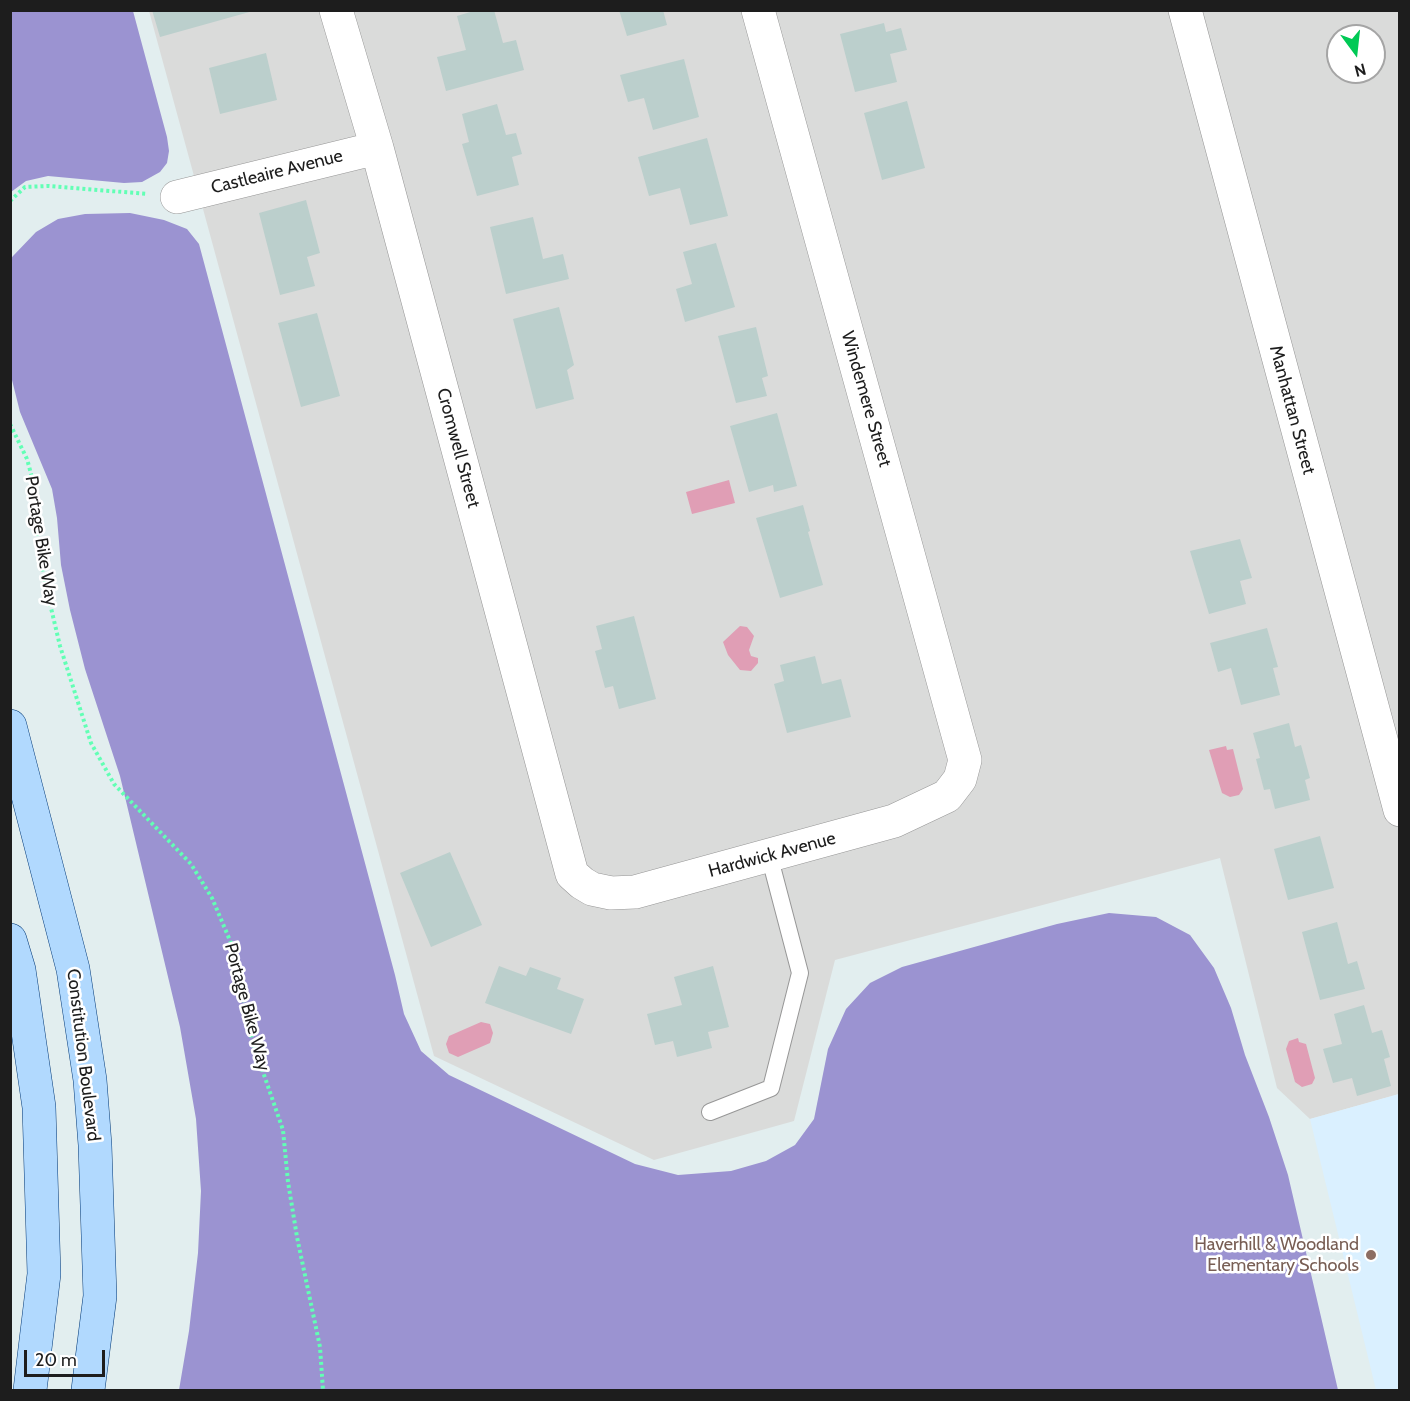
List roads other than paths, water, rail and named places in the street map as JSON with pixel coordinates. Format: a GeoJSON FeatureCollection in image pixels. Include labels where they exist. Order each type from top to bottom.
{"type":"FeatureCollection","features":[{"type":"Feature","properties":{"kind":"street","name":"Cromwell Street"},"geometry":{"type":"LineString","coordinates":[[336,10],[377,148],[572,873],[582,883]]}},
{"type":"Feature","properties":{"kind":"street","name":"Windemere Street"},"geometry":{"type":"LineString","coordinates":[[758,10],[962,743],[965,760],[960,779],[954,787]]}},
{"type":"Feature","properties":{"kind":"street","name":"Manhattan Street"},"geometry":{"type":"LineString","coordinates":[[1185,10],[1400,810]]}},
{"type":"Feature","properties":{"kind":"street","name":"Castleaire Avenue"},"geometry":{"type":"LineString","coordinates":[[177,197],[377,148]]}},
{"type":"Feature","properties":{"kind":"street","name":"Constitution Boulevard"},"geometry":{"type":"LineString","coordinates":[[10,726],[73,969],[90,1080],[95,1145],[100,1296],[88,1390]]}},
{"type":"Feature","properties":{"kind":"street","name":"Hardwick Avenue"},"geometry":{"type":"LineString","coordinates":[[582,883],[592,889],[611,893],[635,892],[894,821],[946,796],[954,787]]}},
{"type":"Feature","properties":{"kind":"street"},"geometry":{"type":"LineString","coordinates":[[10,940],[19,970],[39,1107],[44,1274],[30,1390]]}},
{"type":"Feature","properties":{"kind":"lane"},"geometry":{"type":"LineString","coordinates":[[710,1112],[771,1088],[800,973],[769,855]]}},
{"type":"Feature","properties":{"kind":"place","name":"Haverhill & Woodland Elementary Schools"},"geometry":{"type":"Point","coordinates":[1371,1255]}}]}
